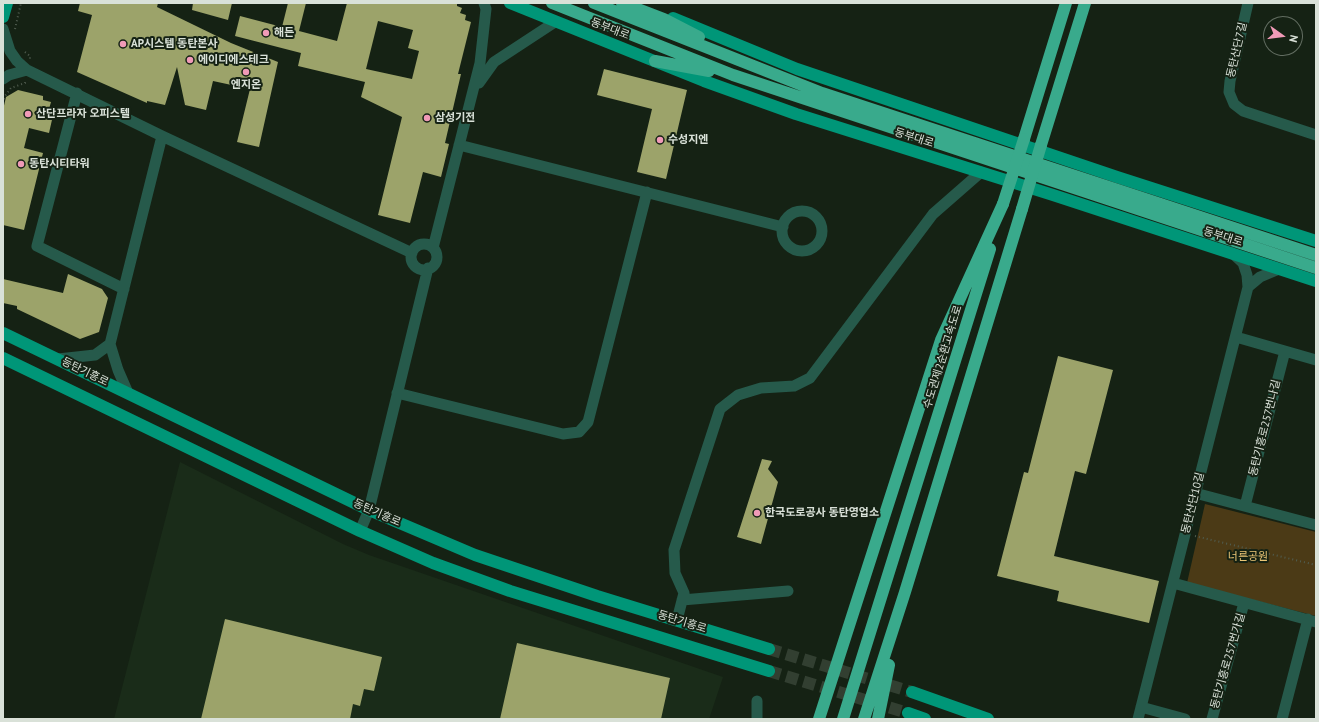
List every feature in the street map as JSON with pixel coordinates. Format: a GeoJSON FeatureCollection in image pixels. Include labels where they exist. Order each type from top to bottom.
{"type":"FeatureCollection","features":[{"type":"Feature","properties":{"kind":"highway","name":"동부대로"},"geometry":{"type":"LineString","coordinates":[[552,3],[733,75],[1316,268]]}},
{"type":"Feature","properties":{"kind":"highway","name":"동부대로"},"geometry":{"type":"LineString","coordinates":[[594,3],[822,93],[1316,255]]}},
{"type":"Feature","properties":{"kind":"highway"},"geometry":{"type":"LineString","coordinates":[[622,3],[664,19],[763,70]]}},
{"type":"Feature","properties":{"kind":"highway","name":"수도권제2순환고속도로"},"geometry":{"type":"LineString","coordinates":[[843,719],[1066,3]]}},
{"type":"Feature","properties":{"kind":"highway"},"geometry":{"type":"LineString","coordinates":[[864,719],[905,592],[1085,3]]}},
{"type":"Feature","properties":{"kind":"highway"},"geometry":{"type":"LineString","coordinates":[[655,61],[733,75]]}},
{"type":"Feature","properties":{"kind":"highway"},"geometry":{"type":"LineString","coordinates":[[819,719],[834,676],[940,340],[1003,204]]}},
{"type":"Feature","properties":{"kind":"highway"},"geometry":{"type":"LineString","coordinates":[[878,719],[905,592]]}},
{"type":"Feature","properties":{"kind":"highway"},"geometry":{"type":"LineString","coordinates":[[822,719],[834,676]]}},
{"type":"Feature","properties":{"kind":"main road"},"geometry":{"type":"LineString","coordinates":[[3,17],[7,3]]}},
{"type":"Feature","properties":{"kind":"main road","name":"동부대로"},"geometry":{"type":"LineString","coordinates":[[510,3],[655,61],[796,114],[981,172],[1316,281]]}},
{"type":"Feature","properties":{"kind":"main road"},"geometry":{"type":"LineString","coordinates":[[634,3],[797,69],[1117,177],[1316,241]]}},
{"type":"Feature","properties":{"kind":"main road","name":"동탄기흥로"},"geometry":{"type":"LineString","coordinates":[[3,333],[368,510],[514,569],[769,649]]}},
{"type":"Feature","properties":{"kind":"main road","name":"동탄기흥로"},"geometry":{"type":"LineString","coordinates":[[3,358],[360,531],[433,563],[510,591],[769,671]]}},
{"type":"Feature","properties":{"kind":"main road"},"geometry":{"type":"LineString","coordinates":[[912,692],[988,719]]}},
{"type":"Feature","properties":{"kind":"main road"},"geometry":{"type":"LineString","coordinates":[[908,713],[925,719]]}},
{"type":"Feature","properties":{"kind":"street"},"geometry":{"type":"LineString","coordinates":[[433,248],[480,63],[486,9],[484,3]]}},
{"type":"Feature","properties":{"kind":"street","name":"동탄산단7길"},"geometry":{"type":"LineString","coordinates":[[1248,3],[1230,81],[1229,92],[1234,104],[1243,111],[1316,135]]}},
{"type":"Feature","properties":{"kind":"street"},"geometry":{"type":"LineString","coordinates":[[473,92],[494,62],[555,22]]}},
{"type":"Feature","properties":{"kind":"street"},"geometry":{"type":"LineString","coordinates":[[3,29],[10,51],[17,61],[28,70],[162,136],[412,253]]}},
{"type":"Feature","properties":{"kind":"street"},"geometry":{"type":"LineString","coordinates":[[3,79],[9,75],[28,70]]}},
{"type":"Feature","properties":{"kind":"street"},"geometry":{"type":"LineString","coordinates":[[77,93],[37,246],[124,289]]}},
{"type":"Feature","properties":{"kind":"street"},"geometry":{"type":"LineString","coordinates":[[128,394],[118,370],[110,344],[162,136]]}},
{"type":"Feature","properties":{"kind":"street"},"geometry":{"type":"LineString","coordinates":[[459,145],[783,226]]}},
{"type":"Feature","properties":{"kind":"street"},"geometry":{"type":"LineString","coordinates":[[677,620],[684,593],[675,573],[674,550],[720,410],[738,395],[761,388],[794,386],[810,378],[933,214],[981,172]]}},
{"type":"Feature","properties":{"kind":"street"},"geometry":{"type":"LineString","coordinates":[[397,393],[563,434],[579,432],[588,422],[647,192]]}},
{"type":"Feature","properties":{"kind":"street"},"geometry":{"type":"LineString","coordinates":[[360,531],[368,510],[428,268],[436,260],[436,255],[433,248],[429,245],[421,244],[412,253]]}},
{"type":"Feature","properties":{"kind":"street"},"geometry":{"type":"LineString","coordinates":[[412,253],[414,264],[420,269],[428,268]]}},
{"type":"Feature","properties":{"kind":"street"},"geometry":{"type":"LineString","coordinates":[[1232,253],[1243,263],[1247,275],[1248,288]]}},
{"type":"Feature","properties":{"kind":"street"},"geometry":{"type":"LineString","coordinates":[[1248,288],[1260,277],[1279,269]]}},
{"type":"Feature","properties":{"kind":"street","name":"동탄산단10길"},"geometry":{"type":"LineString","coordinates":[[1138,719],[1248,288]]}},
{"type":"Feature","properties":{"kind":"street"},"geometry":{"type":"LineString","coordinates":[[1236,336],[1316,360]]}},
{"type":"Feature","properties":{"kind":"street"},"geometry":{"type":"LineString","coordinates":[[58,359],[95,354],[110,344]]}},
{"type":"Feature","properties":{"kind":"street","name":"동탄기흥로257번나길"},"geometry":{"type":"LineString","coordinates":[[1245,506],[1285,351]]}},
{"type":"Feature","properties":{"kind":"street"},"geometry":{"type":"LineString","coordinates":[[1196,493],[1316,525]]}},
{"type":"Feature","properties":{"kind":"street"},"geometry":{"type":"LineString","coordinates":[[1173,584],[1312,620],[1282,719]]}},
{"type":"Feature","properties":{"kind":"street"},"geometry":{"type":"LineString","coordinates":[[682,600],[788,591]]}},
{"type":"Feature","properties":{"kind":"street","name":"동탄기흥로257번가길"},"geometry":{"type":"LineString","coordinates":[[1212,719],[1244,603]]}},
{"type":"Feature","properties":{"kind":"street"},"geometry":{"type":"LineString","coordinates":[[757,701],[757,719]]}},
{"type":"Feature","properties":{"kind":"street"},"geometry":{"type":"LineString","coordinates":[[1141,707],[1185,719]]}},
{"type":"Feature","properties":{"kind":"path"},"geometry":{"type":"LineString","coordinates":[[15,33],[21,3]]}},
{"type":"Feature","properties":{"kind":"path"},"geometry":{"type":"LineString","coordinates":[[22,50],[30,56]]}},
{"type":"Feature","properties":{"kind":"path"},"geometry":{"type":"LineString","coordinates":[[3,103],[5,96],[11,88],[25,83]]}},
{"type":"Feature","properties":{"kind":"path"},"geometry":{"type":"LineString","coordinates":[[1185,534],[1316,566]]}},
{"type":"Feature","properties":{"kind":"shaded area"},"geometry":{"type":"Polygon","coordinates":[[[180,462],[343,544],[369,555],[723,677],[709,719],[114,719],[180,462]]]}},
{"type":"Feature","properties":{"kind":"green space","name":"너른공원"},"geometry":{"type":"Polygon","coordinates":[[[1205,504],[1316,532],[1316,616],[1187,583],[1205,504]]]}},
{"type":"Feature","properties":{"kind":"building"},"geometry":{"type":"Polygon","coordinates":[[[80,3],[158,3],[157,7],[231,43],[278,62],[259,147],[237,142],[250,89],[213,81],[206,110],[185,105],[177,67],[165,105],[147,101],[147,103],[77,72],[92,15],[78,11],[80,3]]]}},
{"type":"Feature","properties":{"kind":"building"},"geometry":{"type":"Polygon","coordinates":[[[193,3],[232,3],[228,20],[192,10],[193,3]]]}},
{"type":"Feature","properties":{"kind":"building"},"geometry":{"type":"Polygon","coordinates":[[[288,3],[306,3],[299,31],[337,41],[347,3],[457,3],[457,6],[462,8],[460,13],[466,15],[465,20],[471,22],[458,74],[461,74],[445,143],[449,144],[441,177],[423,172],[410,223],[378,215],[402,117],[361,97],[365,82],[298,66],[301,53],[235,36],[240,16],[282,27],[288,3]],[[378,21],[366,69],[412,79],[419,51],[408,48],[413,30],[378,21]]]}},
{"type":"Feature","properties":{"kind":"building","name":"수성지엔"},"geometry":{"type":"Polygon","coordinates":[[[604,69],[687,90],[666,179],[637,172],[652,109],[597,95],[604,69]]]}},
{"type":"Feature","properties":{"kind":"building"},"geometry":{"type":"Polygon","coordinates":[[[18,90],[43,96],[43,100],[51,102],[49,109],[54,111],[49,133],[29,128],[24,148],[43,153],[24,230],[3,225],[3,110],[6,97],[18,90]]]}},
{"type":"Feature","properties":{"kind":"building"},"geometry":{"type":"Polygon","coordinates":[[[68,274],[102,289],[108,298],[99,332],[80,339],[17,309],[17,306],[3,303],[3,279],[63,293],[68,274]]]}},
{"type":"Feature","properties":{"kind":"building"},"geometry":{"type":"Polygon","coordinates":[[[1058,356],[1113,370],[1086,474],[1075,471],[1054,556],[1159,581],[1149,623],[1057,601],[1059,591],[997,576],[1024,472],[1028,473],[1058,356]]]}},
{"type":"Feature","properties":{"kind":"building","name":"한국도로공사 동탄영업소"},"geometry":{"type":"Polygon","coordinates":[[[762,459],[772,461],[768,469],[778,482],[761,544],[737,537],[762,459]]]}},
{"type":"Feature","properties":{"kind":"building"},"geometry":{"type":"Polygon","coordinates":[[[225,619],[382,657],[374,691],[364,689],[360,706],[353,704],[350,719],[201,719],[225,619]]]}},
{"type":"Feature","properties":{"kind":"building"},"geometry":{"type":"Polygon","coordinates":[[[517,643],[670,678],[661,719],[500,719],[517,643]]]}},
{"type":"Feature","properties":{"kind":"tunnel"},"geometry":{"type":"LineString","coordinates":[[769,649],[912,692]]}},
{"type":"Feature","properties":{"kind":"tunnel"},"geometry":{"type":"LineString","coordinates":[[769,671],[908,713]]}},
{"type":"Feature","properties":{"kind":"place","name":"해든"},"geometry":{"type":"Point","coordinates":[266,33]}},
{"type":"Feature","properties":{"kind":"place","name":"AP시스템 동탄본사"},"geometry":{"type":"Point","coordinates":[123,44]}},
{"type":"Feature","properties":{"kind":"place","name":"에이디에스테크"},"geometry":{"type":"Point","coordinates":[190,60]}},
{"type":"Feature","properties":{"kind":"place","name":"엔지온"},"geometry":{"type":"Point","coordinates":[246,72]}},
{"type":"Feature","properties":{"kind":"place","name":"산단프라자 오피스텔"},"geometry":{"type":"Point","coordinates":[28,114]}},
{"type":"Feature","properties":{"kind":"place","name":"삼성기전"},"geometry":{"type":"Point","coordinates":[427,118]}},
{"type":"Feature","properties":{"kind":"place","name":"수성지엔"},"geometry":{"type":"Point","coordinates":[660,140]}},
{"type":"Feature","properties":{"kind":"place","name":"동탄시티타워"},"geometry":{"type":"Point","coordinates":[21,164]}},
{"type":"Feature","properties":{"kind":"place","name":"한국도로공사 동탄영업소"},"geometry":{"type":"Point","coordinates":[757,513]}}]}
